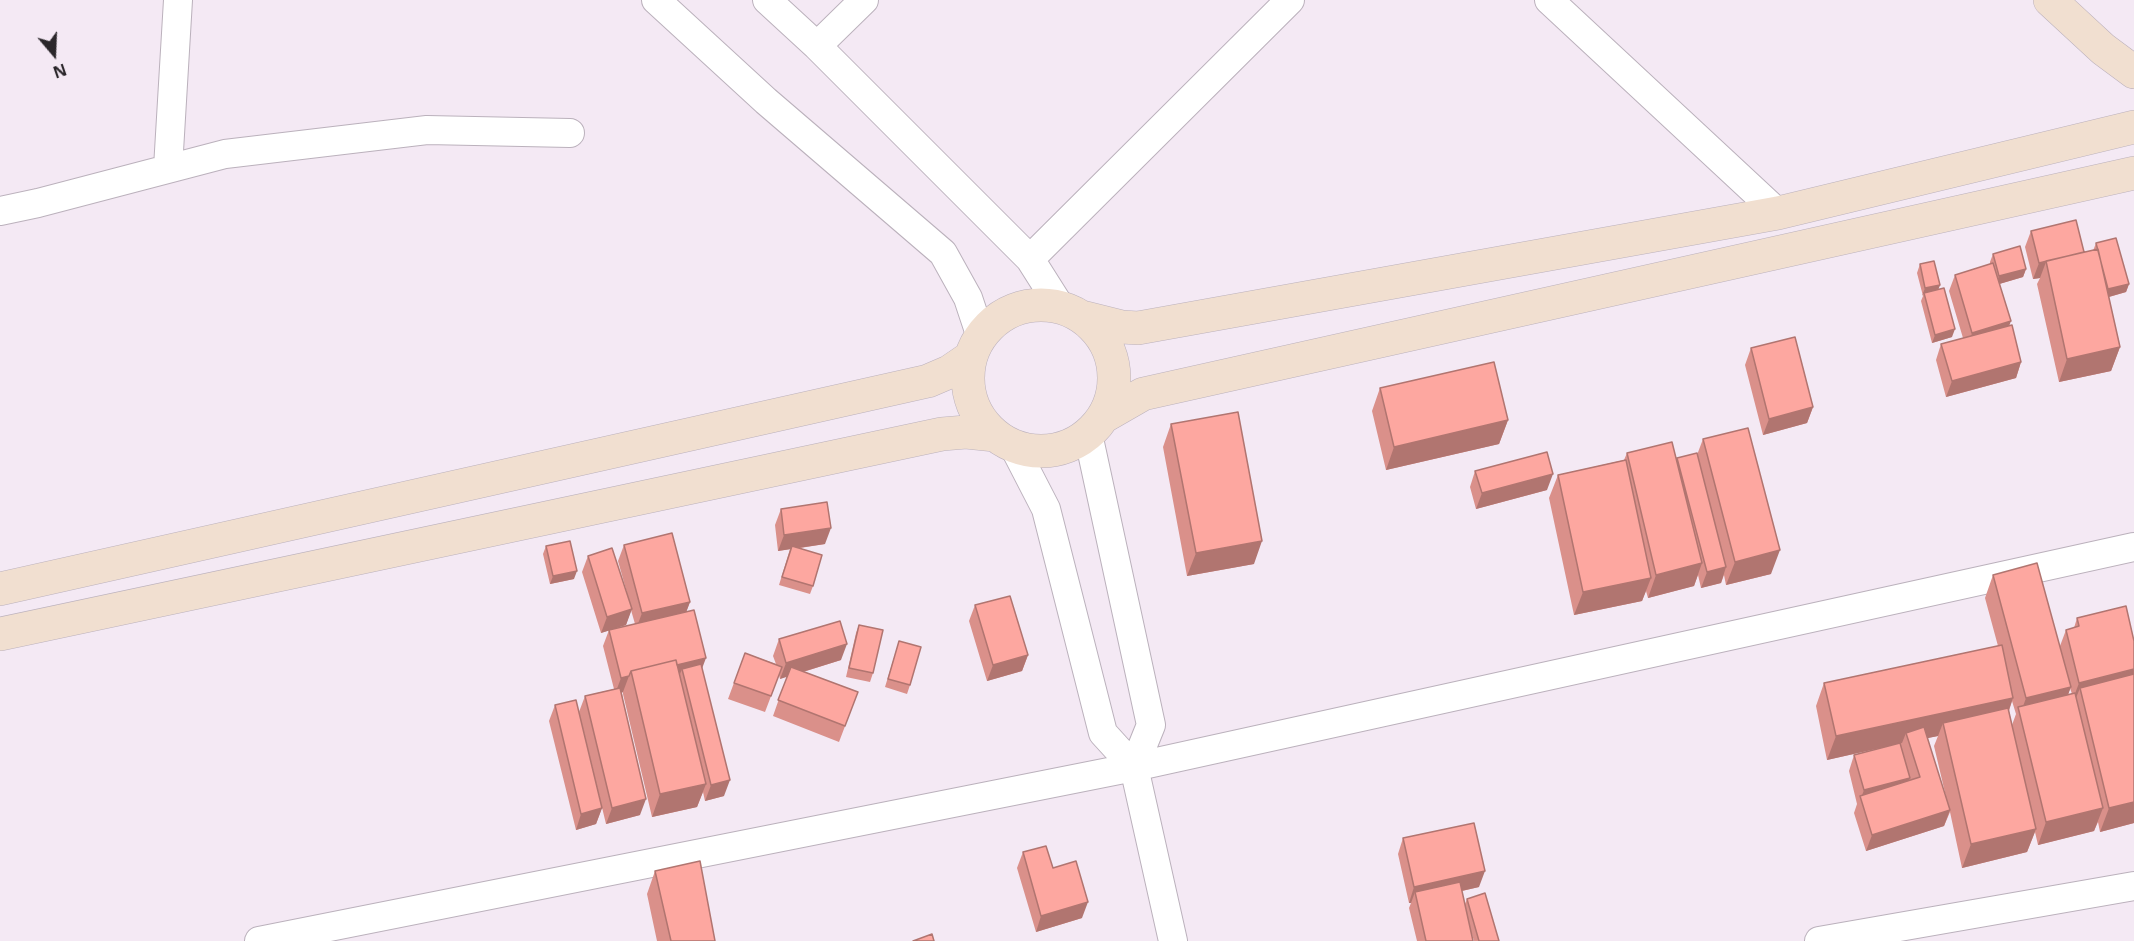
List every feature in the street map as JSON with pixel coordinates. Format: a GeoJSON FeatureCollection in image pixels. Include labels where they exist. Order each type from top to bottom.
{"type":"FeatureCollection","features":[{"type":"Feature","properties":{"kind":"street"},"geometry":{"type":"LineString","coordinates":[[168,168],[178,0]]}},
{"type":"Feature","properties":{"kind":"street"},"geometry":{"type":"LineString","coordinates":[[656,0],[766,101],[943,253],[968,298],[976,347],[968,379],[975,411],[984,424],[1004,440],[1046,509],[1103,734],[1134,767],[1173,941]]}},
{"type":"Feature","properties":{"kind":"street"},"geometry":{"type":"LineString","coordinates":[[767,0],[817,46],[1030,259],[1072,313],[1099,332],[1110,352],[1114,374],[1112,396],[1095,426],[1151,725],[1134,767]]}},
{"type":"Feature","properties":{"kind":"street"},"geometry":{"type":"LineString","coordinates":[[817,46],[864,0]]}},
{"type":"Feature","properties":{"kind":"street"},"geometry":{"type":"LineString","coordinates":[[1030,259],[1290,0]]}},
{"type":"Feature","properties":{"kind":"street"},"geometry":{"type":"LineString","coordinates":[[1549,0],[1778,213]]}},
{"type":"Feature","properties":{"kind":"street"},"geometry":{"type":"LineString","coordinates":[[2050,0],[2103,50],[2134,72]]}},
{"type":"Feature","properties":{"kind":"street"},"geometry":{"type":"LineString","coordinates":[[0,589],[928,381],[950,372],[976,347],[997,320],[1017,309],[1039,305],[1122,327],[1138,327],[1778,213],[2134,127]]}},
{"type":"Feature","properties":{"kind":"street"},"geometry":{"type":"LineString","coordinates":[[0,211],[225,154],[427,130],[570,133]]}},
{"type":"Feature","properties":{"kind":"street"},"geometry":{"type":"LineString","coordinates":[[0,634],[942,434],[966,432],[1004,440],[1032,451],[1052,450],[1071,444],[1143,394],[2134,173]]}},
{"type":"Feature","properties":{"kind":"street"},"geometry":{"type":"LineString","coordinates":[[259,941],[1134,767],[2134,547]]}},
{"type":"Feature","properties":{"kind":"street"},"geometry":{"type":"LineString","coordinates":[[1819,941],[2134,886]]}},
{"type":"Feature","properties":{"kind":"building"},"geometry":{"type":"Polygon","coordinates":[[[2076,220],[2084,252],[2039,263],[2031,231],[2076,220]]]}},
{"type":"Feature","properties":{"kind":"building"},"geometry":{"type":"Polygon","coordinates":[[[2116,238],[2129,284],[2108,289],[2096,243],[2116,238]]]}},
{"type":"Feature","properties":{"kind":"building"},"geometry":{"type":"Polygon","coordinates":[[[2020,246],[2026,269],[1999,276],[1993,254],[2020,246]]]}},
{"type":"Feature","properties":{"kind":"building"},"geometry":{"type":"Polygon","coordinates":[[[2098,249],[2120,347],[2067,359],[2046,261],[2098,249]]]}},
{"type":"Feature","properties":{"kind":"building"},"geometry":{"type":"Polygon","coordinates":[[[1934,261],[1940,285],[1925,288],[1920,264],[1934,261]]]}},
{"type":"Feature","properties":{"kind":"building"},"geometry":{"type":"Polygon","coordinates":[[[1993,263],[2011,321],[1972,333],[1955,275],[1993,263]]]}},
{"type":"Feature","properties":{"kind":"building"},"geometry":{"type":"Polygon","coordinates":[[[1944,288],[1955,329],[1935,335],[1924,293],[1944,288]]]}},
{"type":"Feature","properties":{"kind":"building"},"geometry":{"type":"Polygon","coordinates":[[[2012,325],[2021,362],[1952,381],[1941,344],[2012,325]]]}},
{"type":"Feature","properties":{"kind":"building"},"geometry":{"type":"Polygon","coordinates":[[[1795,337],[1813,407],[1769,419],[1751,348],[1795,337]]]}},
{"type":"Feature","properties":{"kind":"building"},"geometry":{"type":"Polygon","coordinates":[[[1494,362],[1508,420],[1394,447],[1380,388],[1494,362]]]}},
{"type":"Feature","properties":{"kind":"building"},"geometry":{"type":"Polygon","coordinates":[[[1238,412],[1262,541],[1196,553],[1171,424],[1238,412]]]}},
{"type":"Feature","properties":{"kind":"building"},"geometry":{"type":"Polygon","coordinates":[[[1748,428],[1780,550],[1735,562],[1703,439],[1748,428]]]}},
{"type":"Feature","properties":{"kind":"building"},"geometry":{"type":"Polygon","coordinates":[[[1672,442],[1702,563],[1656,575],[1627,453],[1672,442]]]}},
{"type":"Feature","properties":{"kind":"building"},"geometry":{"type":"Polygon","coordinates":[[[1547,452],[1553,474],[1482,493],[1475,471],[1547,452]]]}},
{"type":"Feature","properties":{"kind":"building"},"geometry":{"type":"Polygon","coordinates":[[[1697,453],[1726,567],[1707,572],[1677,458],[1697,453]]]}},
{"type":"Feature","properties":{"kind":"building"},"geometry":{"type":"Polygon","coordinates":[[[1626,460],[1651,578],[1583,592],[1558,475],[1626,460]]]}},
{"type":"Feature","properties":{"kind":"building"},"geometry":{"type":"Polygon","coordinates":[[[827,502],[831,528],[784,535],[781,509],[827,502]]]}},
{"type":"Feature","properties":{"kind":"building"},"geometry":{"type":"Polygon","coordinates":[[[672,533],[690,602],[642,613],[624,545],[672,533]]]}},
{"type":"Feature","properties":{"kind":"building"},"geometry":{"type":"Polygon","coordinates":[[[570,541],[577,571],[553,576],[546,546],[570,541]]]}},
{"type":"Feature","properties":{"kind":"building"},"geometry":{"type":"Polygon","coordinates":[[[792,546],[822,555],[813,586],[782,577],[792,546]]]}},
{"type":"Feature","properties":{"kind":"building"},"geometry":{"type":"Polygon","coordinates":[[[612,548],[632,609],[607,617],[588,556],[612,548]]]}},
{"type":"Feature","properties":{"kind":"building"},"geometry":{"type":"Polygon","coordinates":[[[2037,563],[2071,687],[2026,698],[1993,575],[2037,563]]]}},
{"type":"Feature","properties":{"kind":"building"},"geometry":{"type":"Polygon","coordinates":[[[1010,596],[1028,655],[993,665],[975,605],[1010,596]]]}},
{"type":"Feature","properties":{"kind":"building"},"geometry":{"type":"Polygon","coordinates":[[[2126,606],[2134,641],[2134,669],[2079,683],[2066,630],[2079,626],[2077,618],[2126,606]]]}},
{"type":"Feature","properties":{"kind":"building"},"geometry":{"type":"Polygon","coordinates":[[[694,610],[706,658],[677,665],[676,660],[631,671],[629,676],[621,678],[609,630],[694,610]]]}},
{"type":"Feature","properties":{"kind":"building"},"geometry":{"type":"Polygon","coordinates":[[[840,621],[847,644],[786,663],[779,639],[840,621]]]}},
{"type":"Feature","properties":{"kind":"building"},"geometry":{"type":"Polygon","coordinates":[[[859,625],[883,630],[873,673],[849,668],[859,625]]]}},
{"type":"Feature","properties":{"kind":"building"},"geometry":{"type":"Polygon","coordinates":[[[899,641],[921,647],[910,685],[888,679],[899,641]]]}},
{"type":"Feature","properties":{"kind":"building"},"geometry":{"type":"Polygon","coordinates":[[[2002,645],[2013,698],[1836,736],[1824,683],[2002,645]]]}},
{"type":"Feature","properties":{"kind":"building"},"geometry":{"type":"Polygon","coordinates":[[[745,653],[782,667],[771,696],[734,683],[745,653]]]}},
{"type":"Feature","properties":{"kind":"building"},"geometry":{"type":"Polygon","coordinates":[[[676,660],[706,784],[660,794],[631,671],[676,660]]]}},
{"type":"Feature","properties":{"kind":"building"},"geometry":{"type":"Polygon","coordinates":[[[701,664],[730,780],[711,785],[682,669],[701,664]]]}},
{"type":"Feature","properties":{"kind":"building"},"geometry":{"type":"Polygon","coordinates":[[[791,667],[858,692],[845,726],[778,700],[791,667]]]}},
{"type":"Feature","properties":{"kind":"building"},"geometry":{"type":"Polygon","coordinates":[[[2134,674],[2134,802],[2109,808],[2080,688],[2134,674]]]}},
{"type":"Feature","properties":{"kind":"building"},"geometry":{"type":"Polygon","coordinates":[[[620,688],[646,799],[612,808],[585,696],[620,688]]]}},
{"type":"Feature","properties":{"kind":"building"},"geometry":{"type":"Polygon","coordinates":[[[2075,693],[2103,808],[2046,822],[2018,707],[2075,693]]]}},
{"type":"Feature","properties":{"kind":"building"},"geometry":{"type":"Polygon","coordinates":[[[576,700],[602,808],[581,814],[555,705],[576,700]]]}},
{"type":"Feature","properties":{"kind":"building"},"geometry":{"type":"Polygon","coordinates":[[[2008,708],[2036,829],[1971,844],[1943,723],[2008,708]]]}},
{"type":"Feature","properties":{"kind":"building"},"geometry":{"type":"Polygon","coordinates":[[[1924,727],[1950,810],[1872,835],[1860,796],[1920,777],[1906,733],[1924,727]]]}},
{"type":"Feature","properties":{"kind":"building"},"geometry":{"type":"Polygon","coordinates":[[[1900,743],[1910,778],[1864,790],[1854,755],[1900,743]]]}},
{"type":"Feature","properties":{"kind":"building"},"geometry":{"type":"Polygon","coordinates":[[[1474,823],[1485,871],[1414,887],[1403,838],[1474,823]]]}},
{"type":"Feature","properties":{"kind":"building"},"geometry":{"type":"Polygon","coordinates":[[[1046,846],[1053,868],[1076,861],[1088,902],[1041,916],[1023,852],[1046,846]]]}},
{"type":"Feature","properties":{"kind":"building"},"geometry":{"type":"Polygon","coordinates":[[[700,861],[715,941],[671,941],[655,871],[700,861]]]}},
{"type":"Feature","properties":{"kind":"building"},"geometry":{"type":"Polygon","coordinates":[[[1460,882],[1473,941],[1426,941],[1415,892],[1460,882]]]}},
{"type":"Feature","properties":{"kind":"building"},"geometry":{"type":"Polygon","coordinates":[[[1485,893],[1499,941],[1479,941],[1467,899],[1485,893]]]}},
{"type":"Feature","properties":{"kind":"building"},"geometry":{"type":"Polygon","coordinates":[[[932,934],[934,941],[913,941],[932,934]]]}}]}
